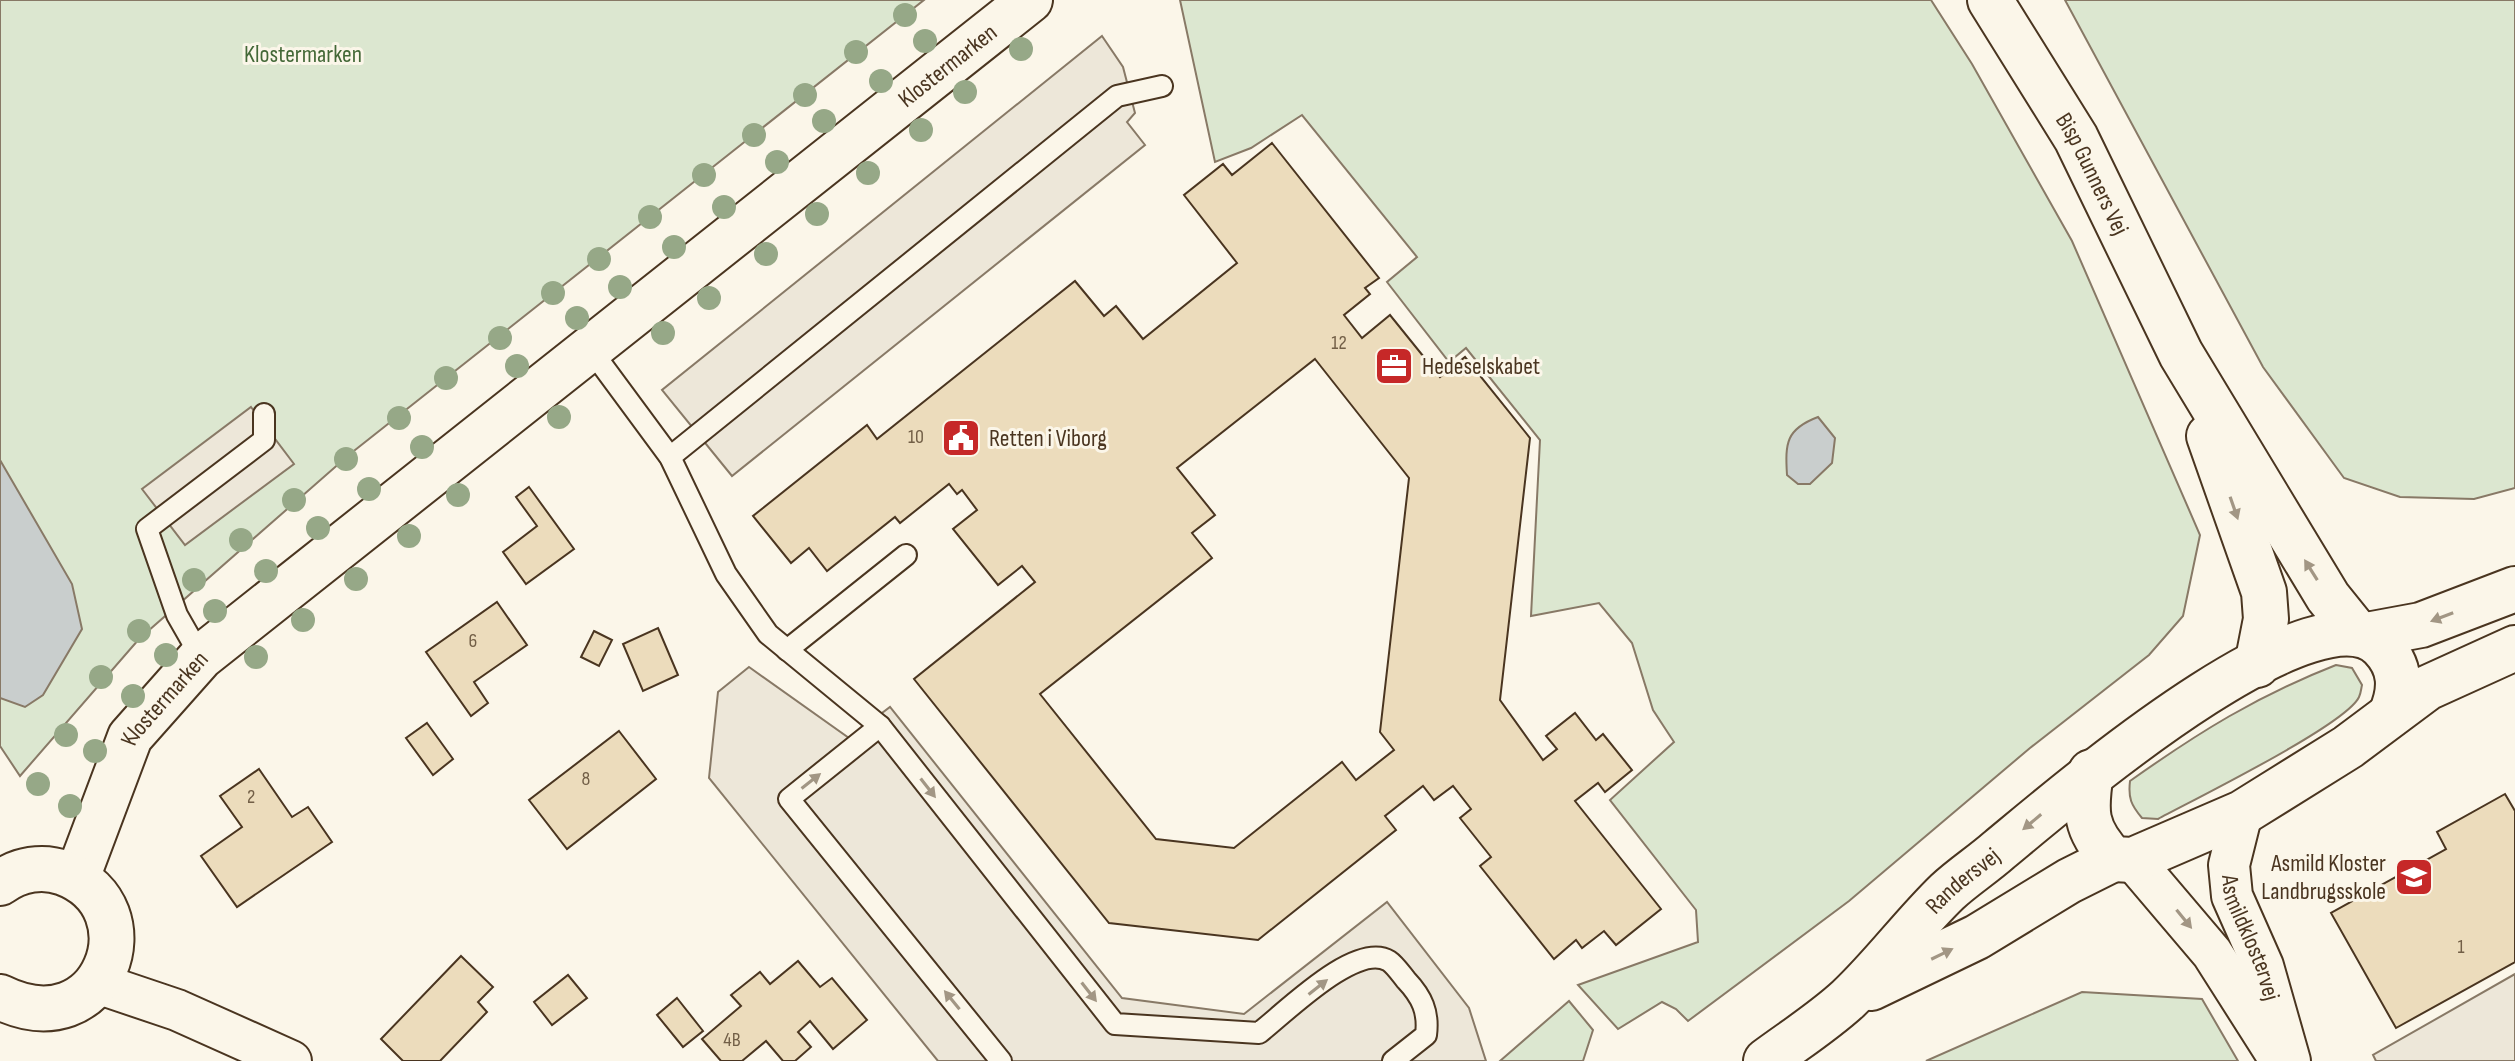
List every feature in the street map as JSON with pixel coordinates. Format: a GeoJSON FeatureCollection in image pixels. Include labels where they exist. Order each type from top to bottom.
{"type":"FeatureCollection","features":[{"type":"Feature","properties":{"kind":"street","name":"Klostermarken"},"geometry":{"type":"LineString","coordinates":[[77,878],[130,737],[201,657],[1030,0]]}},
{"type":"Feature","properties":{"kind":"street","name":"Bisp Gunners Vej"},"geometry":{"type":"LineString","coordinates":[[1990,0],[2076,138],[2181,354],[2328,597],[2362,634],[2389,655],[2398,673],[2399,693],[2391,714]]}},
{"type":"Feature","properties":{"kind":"street","name":"Bisp Gunners Vej"},"geometry":{"type":"LineString","coordinates":[[2181,354],[2264,592],[2266,619],[2257,665]]}},
{"type":"Feature","properties":{"kind":"street","name":"Randersvej"},"geometry":{"type":"LineString","coordinates":[[1766,1061],[1847,1000],[1948,891],[2091,772],[2171,713],[2257,665],[2321,639],[2421,625],[2515,589]]}},
{"type":"Feature","properties":{"kind":"street","name":"Randersvej"},"geometry":{"type":"LineString","coordinates":[[1847,1000],[1977,937],[2069,881],[2242,813],[2299,780],[2427,688],[2515,648]]}},
{"type":"Feature","properties":{"kind":"street"},"geometry":{"type":"LineString","coordinates":[[2091,772],[2085,812],[2094,833],[2123,859]]}},
{"type":"Feature","properties":{"kind":"street","name":"Asmildklostervej"},"geometry":{"type":"LineString","coordinates":[[2242,813],[2229,865],[2232,896],[2263,966],[2290,1061]]}},
{"type":"Feature","properties":{"kind":"street","name":"Asmildklostervej"},"geometry":{"type":"LineString","coordinates":[[2123,859],[2212,953],[2279,1061]]}},
{"type":"Feature","properties":{"kind":"street"},"geometry":{"type":"LineString","coordinates":[[0,883],[35,868],[56,870],[77,878],[102,902],[109,919],[112,949],[97,983],[70,1004],[51,1010],[20,1007],[0,997]]}},
{"type":"Feature","properties":{"kind":"street"},"geometry":{"type":"LineString","coordinates":[[97,983],[177,1010],[291,1061]]}},
{"type":"Feature","properties":{"kind":"lane"},"geometry":{"type":"LineString","coordinates":[[670,457],[1117,96],[1162,86]]}},
{"type":"Feature","properties":{"kind":"lane"},"geometry":{"type":"LineString","coordinates":[[591,350],[670,457],[726,574],[768,634],[880,726],[1115,1024],[1259,1033],[1349,962],[1371,958],[1389,961],[1417,992],[1428,1016],[1426,1035],[1393,1061]]}},
{"type":"Feature","properties":{"kind":"lane"},"geometry":{"type":"LineString","coordinates":[[201,657],[177,615],[147,529],[264,440],[264,414]]}},
{"type":"Feature","properties":{"kind":"lane"},"geometry":{"type":"LineString","coordinates":[[787,650],[906,555]]}},
{"type":"Feature","properties":{"kind":"lane"},"geometry":{"type":"LineString","coordinates":[[880,726],[789,799],[1001,1061]]}},
{"type":"Feature","properties":{"kind":"green space"},"geometry":{"type":"Polygon","coordinates":[[[0,0],[924,0],[350,454],[139,639],[20,776],[0,746],[0,0]]]}},
{"type":"Feature","properties":{"kind":"green space"},"geometry":{"type":"Polygon","coordinates":[[[1180,0],[1931,0],[1972,64],[2072,241],[2200,535],[2183,616],[2149,655],[2030,748],[1849,901],[1688,1021],[1676,1009],[1662,1002],[1618,1029],[1578,985],[1698,942],[1696,910],[1610,800],[1674,742],[1653,710],[1632,643],[1599,603],[1531,616],[1540,440],[1466,348],[1449,362],[1387,282],[1417,257],[1302,115],[1251,148],[1215,162],[1180,0]]]}},
{"type":"Feature","properties":{"kind":"green space"},"geometry":{"type":"Polygon","coordinates":[[[2065,0],[2515,0],[2515,488],[2474,499],[2400,497],[2344,478],[2263,367],[2065,0]]]}},
{"type":"Feature","properties":{"kind":"green space"},"geometry":{"type":"Polygon","coordinates":[[[2336,665],[2352,668],[2362,685],[2359,697],[2348,710],[2299,743],[2158,819],[2142,818],[2138,813],[2130,797],[2130,781],[2229,716],[2280,689],[2336,665]]]}},
{"type":"Feature","properties":{"kind":"green space"},"geometry":{"type":"Polygon","coordinates":[[[2082,992],[2202,999],[2238,1061],[1926,1061],[2082,992]]]}},
{"type":"Feature","properties":{"kind":"green space"},"geometry":{"type":"Polygon","coordinates":[[[1569,1001],[1593,1030],[1583,1061],[1500,1061],[1569,1001]]]}},
{"type":"Feature","properties":{"kind":"shaded area"},"geometry":{"type":"Polygon","coordinates":[[[1102,36],[1123,67],[1135,113],[1127,122],[1145,145],[732,476],[662,390],[1102,36]]]}},
{"type":"Feature","properties":{"kind":"shaded area"},"geometry":{"type":"Polygon","coordinates":[[[251,407],[294,464],[185,545],[142,489],[251,407]]]}},
{"type":"Feature","properties":{"kind":"shaded area"},"geometry":{"type":"Polygon","coordinates":[[[1818,417],[1835,438],[1832,463],[1810,484],[1798,484],[1787,475],[1787,446],[1799,427],[1818,417]]]}},
{"type":"Feature","properties":{"kind":"shaded area"},"geometry":{"type":"Polygon","coordinates":[[[0,460],[72,584],[82,629],[43,695],[25,707],[0,698],[0,460]]]}},
{"type":"Feature","properties":{"kind":"shaded area"},"geometry":{"type":"Polygon","coordinates":[[[749,667],[849,738],[890,707],[1122,998],[1244,1014],[1387,902],[1469,1008],[1486,1061],[938,1061],[709,778],[718,692],[749,667]]]}},
{"type":"Feature","properties":{"kind":"shaded area"},"geometry":{"type":"Polygon","coordinates":[[[2515,974],[2515,1061],[2376,1061],[2373,1055],[2515,974]]]}},
{"type":"Feature","properties":{"kind":"building"},"geometry":{"type":"Polygon","coordinates":[[[1272,143],[1379,278],[1365,288],[1370,294],[1344,315],[1362,338],[1390,315],[1440,377],[1465,357],[1530,438],[1500,700],[1543,760],[1557,749],[1546,736],[1575,713],[1596,740],[1603,734],[1632,770],[1605,792],[1598,783],[1575,801],[1661,909],[1616,945],[1604,931],[1582,948],[1576,940],[1554,959],[1480,866],[1491,857],[1460,818],[1471,809],[1453,786],[1434,800],[1423,786],[1385,816],[1396,830],[1258,940],[1109,923],[914,679],[1035,582],[1022,566],[998,585],[953,529],[977,510],[962,490],[957,494],[949,484],[900,523],[895,517],[827,571],[809,548],[791,563],[753,516],[867,425],[877,439],[1075,281],[1104,316],[1116,306],[1143,339],[1237,263],[1184,195],[1223,164],[1232,175],[1272,143]],[[1315,359],[1177,468],[1215,515],[1192,533],[1212,558],[1040,694],[1156,839],[1234,848],[1342,762],[1356,780],[1394,750],[1380,732],[1409,478],[1315,359]]]}},
{"type":"Feature","properties":{"kind":"building"},"geometry":{"type":"Polygon","coordinates":[[[529,487],[574,549],[526,584],[503,552],[537,526],[516,497],[529,487]]]}},
{"type":"Feature","properties":{"kind":"building"},"geometry":{"type":"Polygon","coordinates":[[[497,602],[527,645],[474,682],[488,703],[471,716],[426,652],[497,602]]]}},
{"type":"Feature","properties":{"kind":"building"},"geometry":{"type":"Polygon","coordinates":[[[658,628],[678,675],[643,691],[623,644],[658,628]]]}},
{"type":"Feature","properties":{"kind":"building"},"geometry":{"type":"Polygon","coordinates":[[[594,631],[612,640],[599,666],[581,657],[594,631]]]}},
{"type":"Feature","properties":{"kind":"building"},"geometry":{"type":"Polygon","coordinates":[[[427,723],[453,759],[433,775],[406,738],[427,723]]]}},
{"type":"Feature","properties":{"kind":"building"},"geometry":{"type":"Polygon","coordinates":[[[619,731],[656,779],[567,849],[529,800],[619,731]]]}},
{"type":"Feature","properties":{"kind":"building"},"geometry":{"type":"Polygon","coordinates":[[[259,769],[292,817],[308,807],[332,842],[237,907],[201,856],[242,827],[220,796],[259,769]]]}},
{"type":"Feature","properties":{"kind":"building"},"geometry":{"type":"Polygon","coordinates":[[[2505,794],[2515,811],[2515,962],[2396,1028],[2331,913],[2446,849],[2437,832],[2505,794]]]}},
{"type":"Feature","properties":{"kind":"building"},"geometry":{"type":"Polygon","coordinates":[[[461,956],[493,987],[478,1002],[487,1012],[440,1061],[403,1061],[381,1039],[461,956]]]}},
{"type":"Feature","properties":{"kind":"building"},"geometry":{"type":"Polygon","coordinates":[[[798,961],[820,987],[832,978],[867,1020],[833,1049],[810,1021],[798,1032],[811,1047],[795,1061],[783,1061],[766,1041],[742,1061],[721,1061],[702,1039],[741,1006],[731,995],[760,972],[770,984],[798,961]]]}},
{"type":"Feature","properties":{"kind":"building"},"geometry":{"type":"Polygon","coordinates":[[[568,975],[587,998],[552,1025],[534,1002],[568,975]]]}},
{"type":"Feature","properties":{"kind":"building"},"geometry":{"type":"Polygon","coordinates":[[[677,998],[703,1031],[683,1047],[657,1015],[677,998]]]}},
{"type":"Feature","properties":{"kind":"place","name":"Hedeselskabet"},"geometry":{"type":"Point","coordinates":[1394,366]}},
{"type":"Feature","properties":{"kind":"place","name":"Retten i Viborg"},"geometry":{"type":"Point","coordinates":[961,438]}},
{"type":"Feature","properties":{"kind":"place","name":"Asmild Kloster Landbrugsskole"},"geometry":{"type":"Point","coordinates":[2414,877]}}]}
